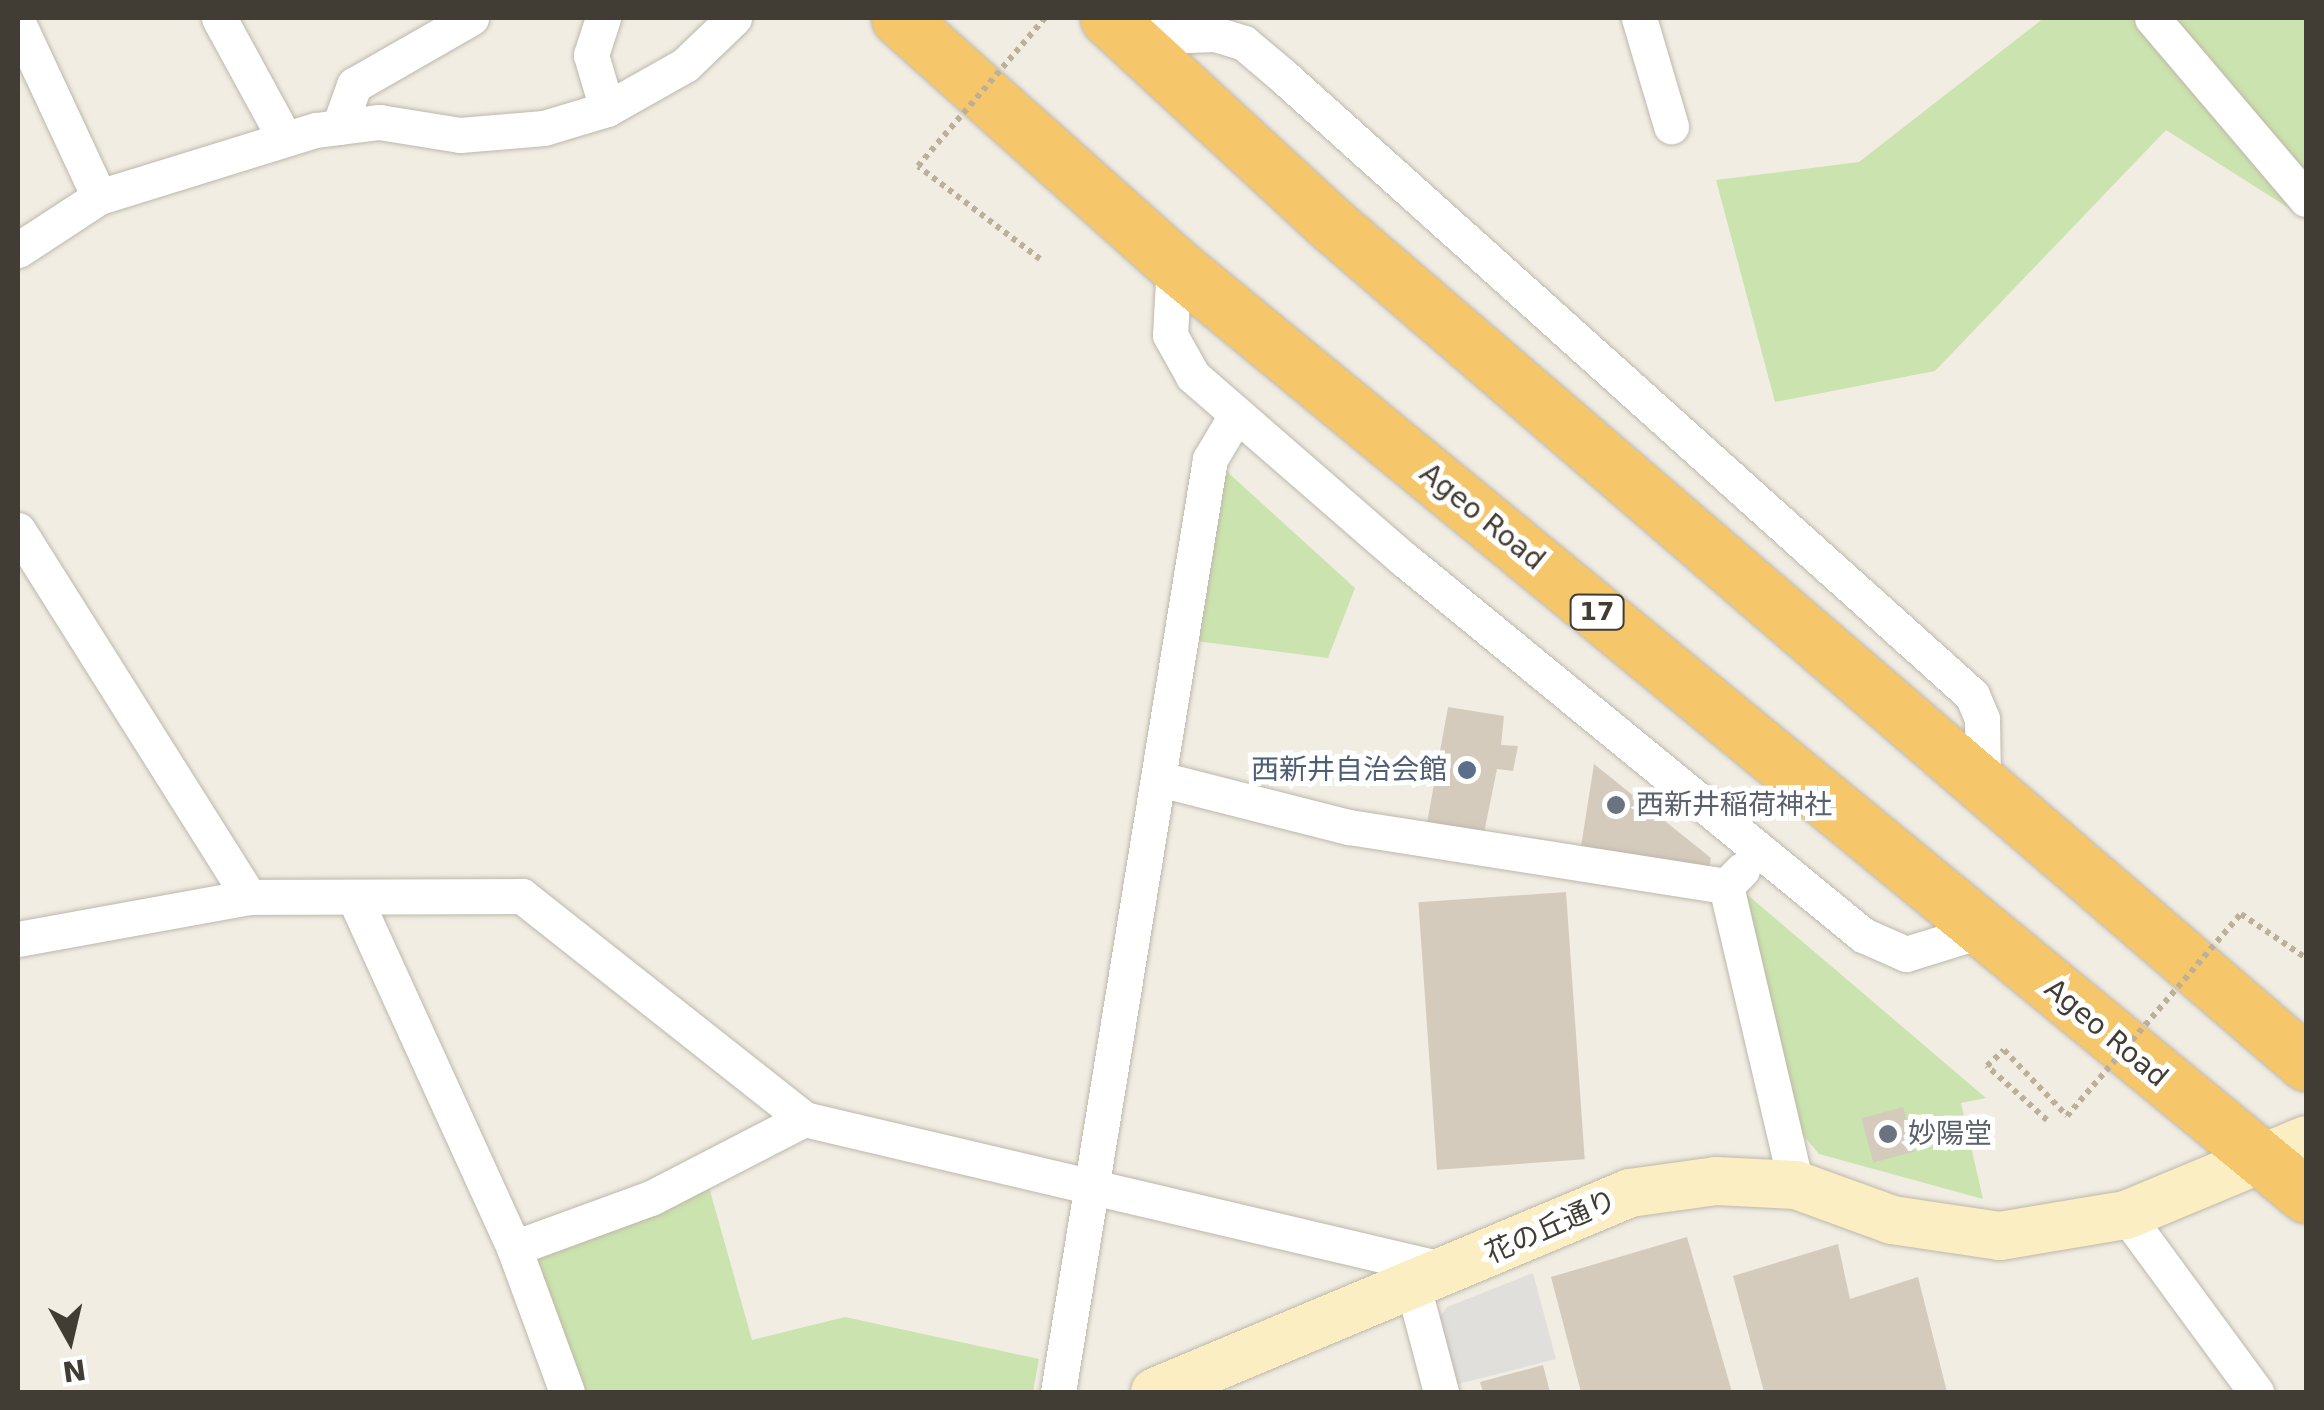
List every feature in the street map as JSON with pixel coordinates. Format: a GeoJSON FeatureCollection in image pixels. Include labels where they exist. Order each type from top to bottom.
{"type":"FeatureCollection","features":[{"type":"Feature","properties":{"kind":"highway","name":"Ageo Road"},"geometry":{"type":"LineString","coordinates":[[899,18],[1174,264],[1984,930],[2284,1147],[2306,1194]]}},
{"type":"Feature","properties":{"kind":"highway"},"geometry":{"type":"LineString","coordinates":[[1121,28],[1330,223],[1983,780],[2306,1063]]}},
{"type":"Feature","properties":{"kind":"street"},"geometry":{"type":"LineString","coordinates":[[220,18],[285,139]]}},
{"type":"Feature","properties":{"kind":"street"},"geometry":{"type":"LineString","coordinates":[[338,126],[354,85],[472,18]]}},
{"type":"Feature","properties":{"kind":"street"},"geometry":{"type":"LineString","coordinates":[[602,18],[591,54],[607,109]]}},
{"type":"Feature","properties":{"kind":"street"},"geometry":{"type":"LineString","coordinates":[[18,250],[99,197],[338,126],[380,122],[460,135],[544,128],[607,109],[685,65],[734,18]]}},
{"type":"Feature","properties":{"kind":"street"},"geometry":{"type":"LineString","coordinates":[[1639,18],[1672,126]]}},
{"type":"Feature","properties":{"kind":"street"},"geometry":{"type":"LineString","coordinates":[[2152,18],[2306,199]]}},
{"type":"Feature","properties":{"kind":"street"},"geometry":{"type":"LineString","coordinates":[[18,23],[99,197]]}},
{"type":"Feature","properties":{"kind":"street"},"geometry":{"type":"LineString","coordinates":[[1121,28],[1215,34],[1249,30],[1972,694],[1982,719],[1983,780]]}},
{"type":"Feature","properties":{"kind":"street"},"geometry":{"type":"LineString","coordinates":[[1174,264],[1170,335],[1192,376],[1760,851],[1863,935],[1906,954],[1984,930]]}},
{"type":"Feature","properties":{"kind":"street"},"geometry":{"type":"LineString","coordinates":[[1058,1392],[1210,459],[1236,415]]}},
{"type":"Feature","properties":{"kind":"street"},"geometry":{"type":"LineString","coordinates":[[18,530],[250,897]]}},
{"type":"Feature","properties":{"kind":"street"},"geometry":{"type":"LineString","coordinates":[[1160,779],[1349,826],[1726,886]]}},
{"type":"Feature","properties":{"kind":"street"},"geometry":{"type":"LineString","coordinates":[[1726,886],[1760,851]]}},
{"type":"Feature","properties":{"kind":"street"},"geometry":{"type":"LineString","coordinates":[[1726,886],[1796,1185]]}},
{"type":"Feature","properties":{"kind":"street"},"geometry":{"type":"LineString","coordinates":[[18,939],[250,897],[522,896],[804,1118],[1091,1186],[1432,1279],[1441,1392]]}},
{"type":"Feature","properties":{"kind":"street"},"geometry":{"type":"LineString","coordinates":[[355,899],[514,1248],[567,1392]]}},
{"type":"Feature","properties":{"kind":"street"},"geometry":{"type":"LineString","coordinates":[[514,1248],[652,1198],[804,1118]]}},
{"type":"Feature","properties":{"kind":"street","name":"花の丘通り"},"geometry":{"type":"LineString","coordinates":[[1155,1392],[1630,1193],[1716,1181],[1796,1185],[1892,1220],[2000,1236],[2126,1215],[2284,1147]]}},
{"type":"Feature","properties":{"kind":"street"},"geometry":{"type":"LineString","coordinates":[[2126,1215],[2256,1392]]}},
{"type":"Feature","properties":{"kind":"path"},"geometry":{"type":"LineString","coordinates":[[1040,259],[918,166],[1045,18]]}},
{"type":"Feature","properties":{"kind":"path"},"geometry":{"type":"LineString","coordinates":[[2047,1120],[1987,1066],[2004,1050],[2066,1116],[2241,914],[2306,958]]}},
{"type":"Feature","properties":{"kind":"green space"},"geometry":{"type":"Polygon","coordinates":[[[2044,18],[2306,18],[2306,219],[2166,130],[1935,371],[1775,402],[1716,180],[1859,162],[2044,18]]]}},
{"type":"Feature","properties":{"kind":"green space"},"geometry":{"type":"Polygon","coordinates":[[[1223,468],[1355,588],[1328,658],[1196,641],[1223,468]]]}},
{"type":"Feature","properties":{"kind":"green space"},"geometry":{"type":"Polygon","coordinates":[[[1743,891],[1986,1098],[1961,1103],[1983,1199],[1819,1154],[1799,1130],[1743,891]]]}},
{"type":"Feature","properties":{"kind":"green space"},"geometry":{"type":"Polygon","coordinates":[[[707,1180],[752,1340],[845,1317],[1039,1359],[1033,1392],[583,1392],[535,1260],[540,1243],[707,1180]]]}},
{"type":"Feature","properties":{"kind":"shaded area"},"geometry":{"type":"Polygon","coordinates":[[[1533,1273],[1556,1359],[1450,1386],[1435,1323],[1447,1307],[1533,1273]]]}},
{"type":"Feature","properties":{"kind":"building","name":"西新井自治会館"},"geometry":{"type":"Polygon","coordinates":[[[1448,707],[1504,716],[1501,745],[1518,746],[1513,771],[1497,769],[1484,833],[1427,823],[1448,707]]]}},
{"type":"Feature","properties":{"kind":"building","name":"西新井稲荷神社"},"geometry":{"type":"Polygon","coordinates":[[[1594,764],[1711,858],[1708,874],[1580,853],[1594,764]]]}},
{"type":"Feature","properties":{"kind":"building"},"geometry":{"type":"Polygon","coordinates":[[[1566,892],[1585,1159],[1437,1170],[1418,902],[1566,892]]]}},
{"type":"Feature","properties":{"kind":"building","name":"妙陽堂"},"geometry":{"type":"Polygon","coordinates":[[[1903,1107],[1915,1151],[1873,1163],[1861,1118],[1903,1107]]]}},
{"type":"Feature","properties":{"kind":"building"},"geometry":{"type":"Polygon","coordinates":[[[1687,1237],[1732,1392],[1581,1392],[1551,1277],[1687,1237]]]}},
{"type":"Feature","properties":{"kind":"building"},"geometry":{"type":"Polygon","coordinates":[[[1838,1244],[1850,1299],[1918,1277],[1947,1392],[1764,1392],[1733,1276],[1838,1244]]]}},
{"type":"Feature","properties":{"kind":"building"},"geometry":{"type":"Polygon","coordinates":[[[1543,1365],[1550,1392],[1483,1392],[1480,1382],[1543,1365]]]}},
{"type":"Feature","properties":{"kind":"place","name":"西新井自治会館"},"geometry":{"type":"Point","coordinates":[1467,770]}},
{"type":"Feature","properties":{"kind":"place","name":"西新井稲荷神社"},"geometry":{"type":"Point","coordinates":[1616,805]}},
{"type":"Feature","properties":{"kind":"place","name":"妙陽堂"},"geometry":{"type":"Point","coordinates":[1888,1134]}}]}
